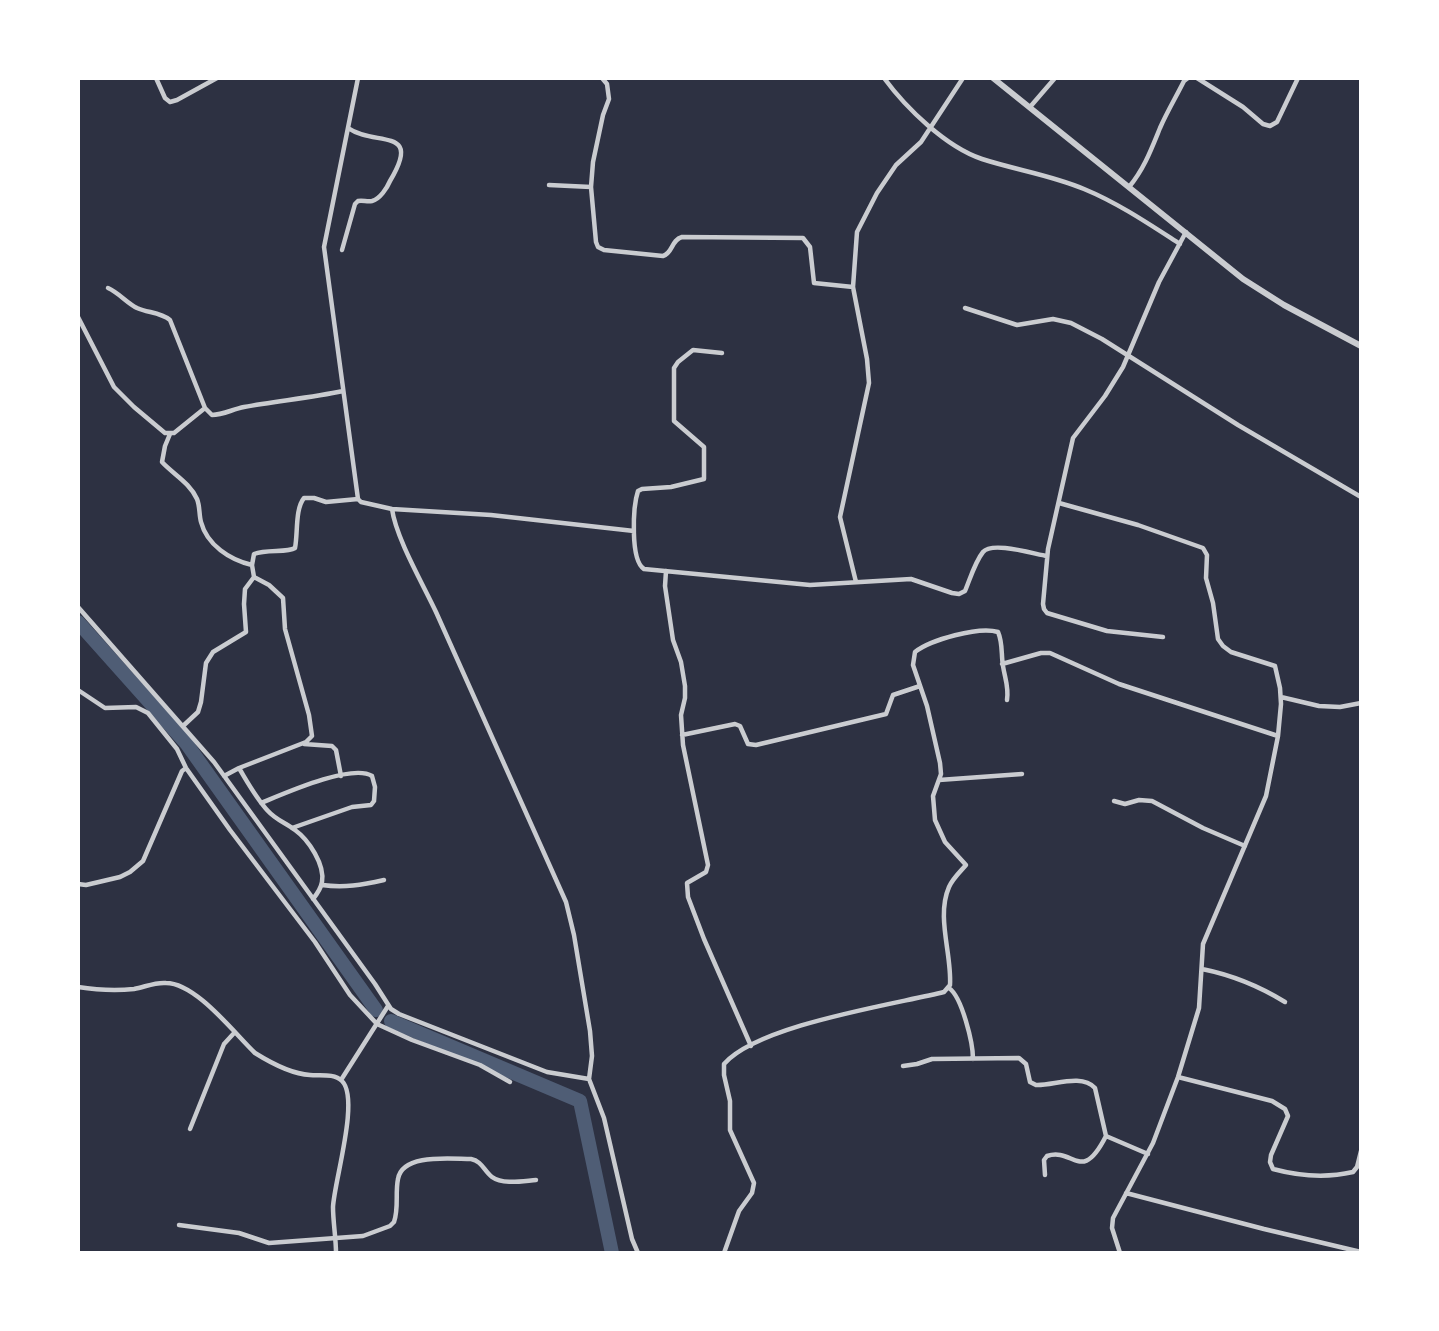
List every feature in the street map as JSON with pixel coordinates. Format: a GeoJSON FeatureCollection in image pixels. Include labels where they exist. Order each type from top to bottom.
{"type":"FeatureCollection","features":[{"type":"Feature","properties":{"kind":"street"},"geometry":{"type":"LineString","coordinates":[[156,78],[165,98],[173,102],[217,78]]}},
{"type":"Feature","properties":{"kind":"street"},"geometry":{"type":"LineString","coordinates":[[358,78],[324,246],[358,499]]}},
{"type":"Feature","properties":{"kind":"street"},"geometry":{"type":"LineString","coordinates":[[602,78],[607,84],[609,99],[603,115],[593,162],[591,187],[598,247],[604,250],[663,256],[669,253],[675,242],[682,237],[803,238],[810,247],[814,283],[853,287]]}},
{"type":"Feature","properties":{"kind":"street"},"geometry":{"type":"LineString","coordinates":[[884,78],[909,108],[931,127],[968,152],[981,158],[1055,178],[1098,195],[1180,244]]}},
{"type":"Feature","properties":{"kind":"street"},"geometry":{"type":"LineString","coordinates":[[856,582],[840,517],[869,383],[867,359],[853,287],[856,239],[864,217],[896,165],[918,146],[963,78]]}},
{"type":"Feature","properties":{"kind":"street"},"geometry":{"type":"LineString","coordinates":[[993,78],[1258,289],[1361,346]]}},
{"type":"Feature","properties":{"kind":"street"},"geometry":{"type":"LineString","coordinates":[[1030,108],[1055,78]]}},
{"type":"Feature","properties":{"kind":"street"},"geometry":{"type":"LineString","coordinates":[[1129,187],[1144,166],[1164,119],[1184,81],[1188,78]]}},
{"type":"Feature","properties":{"kind":"street"},"geometry":{"type":"LineString","coordinates":[[1197,78],[1243,107],[1263,124],[1270,126],[1277,122],[1298,78]]}},
{"type":"Feature","properties":{"kind":"street"},"geometry":{"type":"LineString","coordinates":[[342,250],[355,204],[358,201],[377,199],[393,176],[401,155],[401,148],[397,143],[357,133],[348,128]]}},
{"type":"Feature","properties":{"kind":"street"},"geometry":{"type":"LineString","coordinates":[[549,185],[591,187]]}},
{"type":"Feature","properties":{"kind":"street"},"geometry":{"type":"LineString","coordinates":[[1163,637],[1107,631],[1047,613],[1043,604],[1047,556],[1073,438],[1105,396],[1128,355],[1159,282],[1186,232]]}},
{"type":"Feature","properties":{"kind":"street"},"geometry":{"type":"LineString","coordinates":[[108,288],[118,292],[137,308],[157,312],[170,320],[205,408],[212,415],[243,407],[343,391]]}},
{"type":"Feature","properties":{"kind":"street"},"geometry":{"type":"LineString","coordinates":[[965,308],[1017,325],[1053,319],[1061,320],[1102,339],[1238,425],[1361,497]]}},
{"type":"Feature","properties":{"kind":"street"},"geometry":{"type":"LineString","coordinates":[[78,317],[114,387],[165,433],[174,433],[205,408]]}},
{"type":"Feature","properties":{"kind":"street"},"geometry":{"type":"LineString","coordinates":[[722,353],[693,350],[678,362],[673,374],[674,421],[704,447],[704,479],[671,487],[638,491],[634,531],[639,566],[644,569],[810,585],[910,579],[959,594],[965,591],[981,555],[987,548],[996,547],[1047,556]]}},
{"type":"Feature","properties":{"kind":"street"},"geometry":{"type":"LineString","coordinates":[[170,434],[162,462],[187,484],[198,500],[204,531],[224,554],[237,562],[252,565]]}},
{"type":"Feature","properties":{"kind":"street"},"geometry":{"type":"LineString","coordinates":[[183,726],[198,712],[206,663],[213,652],[246,632],[245,589],[254,577],[252,565],[254,554],[264,550],[289,552],[294,548],[298,531],[298,505],[304,498],[326,502],[358,499],[361,502],[392,509],[491,515],[634,531]]}},
{"type":"Feature","properties":{"kind":"street"},"geometry":{"type":"LineString","coordinates":[[1059,503],[1138,525],[1203,548],[1207,555],[1206,578],[1213,603],[1218,639],[1231,652],[1275,666],[1281,697],[1278,736],[1266,796],[1203,944],[1199,1008],[1178,1077],[1148,1154],[1113,1218],[1112,1228],[1120,1253]]}},
{"type":"Feature","properties":{"kind":"street"},"geometry":{"type":"LineString","coordinates":[[392,509],[413,564],[450,641],[566,902],[574,935],[590,1031],[592,1056],[589,1079],[604,1118],[638,1253]]}},
{"type":"Feature","properties":{"kind":"street"},"geometry":{"type":"LineString","coordinates":[[666,571],[665,586],[673,640],[681,662],[685,686],[681,715],[682,735],[708,865],[706,872],[687,883],[688,897],[710,956],[751,1046]]}},
{"type":"Feature","properties":{"kind":"street"},"geometry":{"type":"LineString","coordinates":[[224,776],[302,744],[312,736],[312,726],[288,643],[282,598],[269,585],[254,577]]}},
{"type":"Feature","properties":{"kind":"street"},"geometry":{"type":"LineString","coordinates":[[78,607],[224,776],[375,984],[388,1006],[399,1014],[529,1065],[560,1075],[589,1079]]}},
{"type":"Feature","properties":{"kind":"street"},"geometry":{"type":"LineString","coordinates":[[724,1253],[739,1211],[752,1193],[754,1183],[730,1130],[730,1101],[723,1069],[727,1060],[787,1030],[883,1004],[944,992],[949,988],[951,982],[945,920],[946,898],[954,878],[966,865],[945,842],[935,820],[933,796],[939,780],[940,763],[927,706],[913,665],[915,652],[930,643],[949,638],[991,630],[998,632],[1001,639],[1002,664],[1007,680],[1007,700]]}},
{"type":"Feature","properties":{"kind":"street"},"geometry":{"type":"LineString","coordinates":[[1002,664],[1041,653],[1050,653],[1119,684],[1278,736]]}},
{"type":"Feature","properties":{"kind":"street"},"geometry":{"type":"LineString","coordinates":[[682,735],[735,724],[740,726],[748,744],[756,746],[886,714],[893,695],[920,686]]}},
{"type":"Feature","properties":{"kind":"street"},"geometry":{"type":"LineString","coordinates":[[78,690],[105,708],[136,707],[144,710],[177,749],[186,768],[315,942],[350,995],[377,1024],[412,1040],[480,1065],[510,1082]]}},
{"type":"Feature","properties":{"kind":"street"},"geometry":{"type":"LineString","coordinates":[[1281,697],[1319,706],[1340,707],[1361,703]]}},
{"type":"Feature","properties":{"kind":"street"},"geometry":{"type":"LineString","coordinates":[[302,744],[332,746],[336,750],[341,776]]}},
{"type":"Feature","properties":{"kind":"street"},"geometry":{"type":"LineString","coordinates":[[78,884],[86,885],[120,877],[143,861],[182,771],[186,768]]}},
{"type":"Feature","properties":{"kind":"street"},"geometry":{"type":"LineString","coordinates":[[239,768],[261,803],[280,822],[292,828],[311,848],[322,869],[322,885],[313,899]]}},
{"type":"Feature","properties":{"kind":"street"},"geometry":{"type":"LineString","coordinates":[[261,803],[310,783],[366,772],[372,776],[375,788],[374,801],[371,805],[352,807],[292,828]]}},
{"type":"Feature","properties":{"kind":"street"},"geometry":{"type":"LineString","coordinates":[[939,780],[1022,774]]}},
{"type":"Feature","properties":{"kind":"street"},"geometry":{"type":"LineString","coordinates":[[1114,801],[1125,804],[1139,800],[1152,801],[1203,828],[1245,846]]}},
{"type":"Feature","properties":{"kind":"street"},"geometry":{"type":"LineString","coordinates":[[322,885],[341,888],[384,880]]}},
{"type":"Feature","properties":{"kind":"street"},"geometry":{"type":"LineString","coordinates":[[1202,969],[1234,977],[1262,988],[1285,1002]]}},
{"type":"Feature","properties":{"kind":"street"},"geometry":{"type":"LineString","coordinates":[[78,987],[110,990],[132,989],[158,983],[174,984],[196,995],[255,1053],[266,1060],[302,1074],[335,1077],[341,1080],[346,1087],[347,1110],[342,1161],[334,1193],[336,1253]]}},
{"type":"Feature","properties":{"kind":"street"},"geometry":{"type":"LineString","coordinates":[[949,988],[956,995],[969,1030],[973,1059]]}},
{"type":"Feature","properties":{"kind":"street"},"geometry":{"type":"LineString","coordinates":[[341,1080],[388,1006]]}},
{"type":"Feature","properties":{"kind":"street"},"geometry":{"type":"LineString","coordinates":[[190,1129],[224,1044],[235,1032]]}},
{"type":"Feature","properties":{"kind":"street"},"geometry":{"type":"LineString","coordinates":[[903,1066],[932,1059],[1019,1058],[1026,1064],[1030,1082],[1035,1085],[1077,1081],[1092,1085],[1095,1088],[1106,1136],[1094,1155],[1085,1162],[1058,1155],[1047,1156],[1044,1160],[1045,1175]]}},
{"type":"Feature","properties":{"kind":"street"},"geometry":{"type":"LineString","coordinates":[[1178,1077],[1272,1101],[1286,1109],[1288,1116],[1271,1155],[1270,1162],[1273,1169],[1318,1175],[1343,1174],[1353,1172],[1357,1167],[1361,1152]]}},
{"type":"Feature","properties":{"kind":"street"},"geometry":{"type":"LineString","coordinates":[[1106,1136],[1148,1154]]}},
{"type":"Feature","properties":{"kind":"street"},"geometry":{"type":"LineString","coordinates":[[179,1225],[239,1233],[269,1243],[363,1236],[390,1226],[396,1217],[399,1174],[405,1166],[423,1160],[471,1159],[476,1160],[492,1177],[498,1180],[536,1180]]}},
{"type":"Feature","properties":{"kind":"street"},"geometry":{"type":"LineString","coordinates":[[1126,1193],[1264,1229],[1361,1251]]}},
{"type":"Feature","properties":{"kind":"waterway"},"geometry":{"type":"LineString","coordinates":[[78,622],[186,743],[376,1010]]}},
{"type":"Feature","properties":{"kind":"waterway"},"geometry":{"type":"LineString","coordinates":[[391,1021],[580,1101],[612,1253]]}}]}
